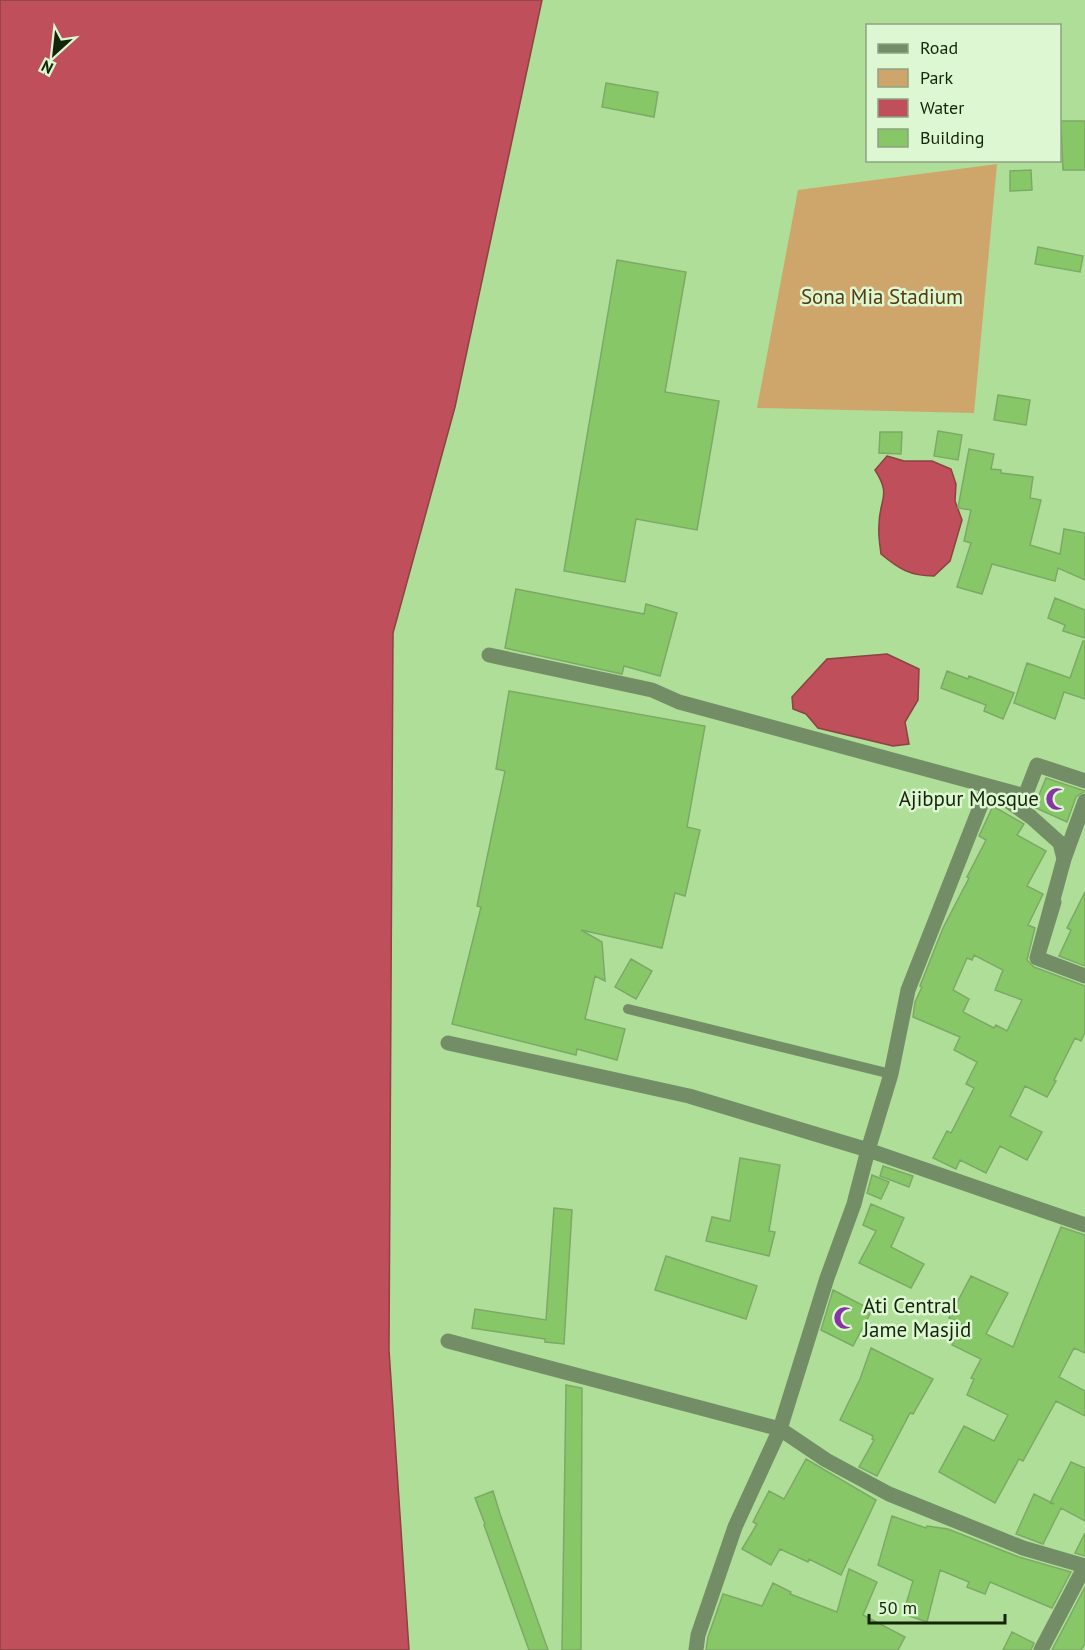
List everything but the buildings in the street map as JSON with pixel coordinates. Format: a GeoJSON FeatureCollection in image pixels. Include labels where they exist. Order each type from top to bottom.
{"type":"FeatureCollection","features":[{"type":"Feature","properties":{"kind":"street"},"geometry":{"type":"LineString","coordinates":[[489,655],[652,690],[679,702],[1025,796],[1037,765],[1085,781]]}},
{"type":"Feature","properties":{"kind":"street"},"geometry":{"type":"LineString","coordinates":[[988,787],[1031,817],[1060,843],[1064,859]]}},
{"type":"Feature","properties":{"kind":"street"},"geometry":{"type":"LineString","coordinates":[[696,1650],[698,1635],[735,1527],[780,1429],[827,1278],[854,1204],[891,1074],[908,990],[988,787]]}},
{"type":"Feature","properties":{"kind":"street"},"geometry":{"type":"LineString","coordinates":[[1085,801],[1064,859],[1037,958],[1085,976]]}},
{"type":"Feature","properties":{"kind":"street"},"geometry":{"type":"LineString","coordinates":[[448,1043],[689,1096],[868,1150],[1085,1225]]}},
{"type":"Feature","properties":{"kind":"street"},"geometry":{"type":"LineString","coordinates":[[448,1341],[780,1429],[826,1460],[889,1494],[1023,1548],[1085,1566],[1041,1650]]}},
{"type":"Feature","properties":{"kind":"lane"},"geometry":{"type":"LineString","coordinates":[[628,1010],[891,1074]]}},
{"type":"Feature","properties":{"kind":"green space","name":"Sona Mia Stadium"},"geometry":{"type":"Polygon","coordinates":[[[997,164],[974,413],[757,408],[798,190],[997,164]]]}},
{"type":"Feature","properties":{"kind":"water"},"geometry":{"type":"Polygon","coordinates":[[[0,0],[542,0],[455,407],[393,633],[389,1350],[409,1650],[0,1650],[0,0]]]}},
{"type":"Feature","properties":{"kind":"water"},"geometry":{"type":"Polygon","coordinates":[[[887,456],[904,461],[932,461],[951,469],[956,484],[955,501],[962,520],[950,561],[934,576],[905,571],[881,554],[879,529],[884,492],[875,470],[887,456]]]}},
{"type":"Feature","properties":{"kind":"water"},"geometry":{"type":"Polygon","coordinates":[[[887,654],[919,669],[918,700],[905,722],[909,744],[893,746],[818,728],[806,714],[793,709],[792,697],[827,659],[887,654]]]}},
{"type":"Feature","properties":{"kind":"place","name":"Ajibpur Mosque"},"geometry":{"type":"Point","coordinates":[1057,799]}},
{"type":"Feature","properties":{"kind":"place","name":"Ati Central Jame Masjid"},"geometry":{"type":"Point","coordinates":[845,1318]}}]}
